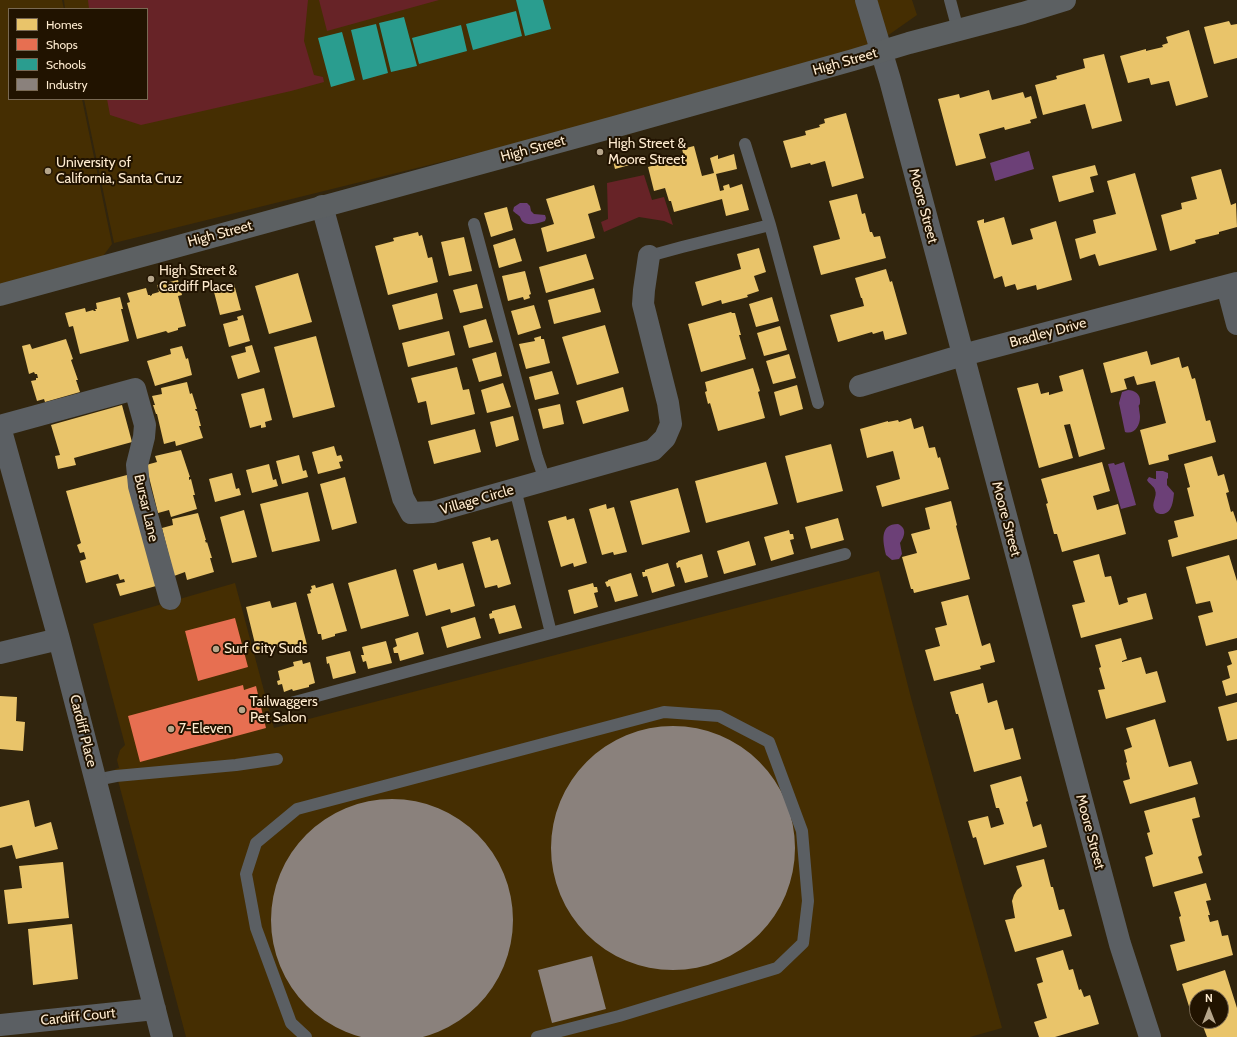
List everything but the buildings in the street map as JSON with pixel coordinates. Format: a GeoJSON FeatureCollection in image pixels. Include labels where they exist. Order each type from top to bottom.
{"type":"FeatureCollection","features":[{"type":"Feature","properties":{"kind":"main road","name":"High Street"},"geometry":{"type":"LineString","coordinates":[[0,295],[614,127],[958,30],[1023,14],[1065,0]]}},
{"type":"Feature","properties":{"kind":"street","name":"Moore Street"},"geometry":{"type":"LineString","coordinates":[[866,0],[882,52],[1120,944],[1150,1037]]}},
{"type":"Feature","properties":{"kind":"street","name":"Village Circle"},"geometry":{"type":"LineString","coordinates":[[322,206],[403,498],[411,513],[433,512],[653,450],[665,438],[672,424],[643,304],[649,256]]}},
{"type":"Feature","properties":{"kind":"street","name":"Bradley Drive"},"geometry":{"type":"LineString","coordinates":[[860,386],[963,356],[1232,285]]}},
{"type":"Feature","properties":{"kind":"street"},"geometry":{"type":"LineString","coordinates":[[1232,285],[1237,324]]}},
{"type":"Feature","properties":{"kind":"street","name":"Bursar Lane"},"geometry":{"type":"LineString","coordinates":[[0,427],[135,389],[144,425],[144,437],[137,465],[138,486],[170,599]]}},
{"type":"Feature","properties":{"kind":"street","name":"Cardiff Place"},"geometry":{"type":"LineString","coordinates":[[0,427],[59,639],[162,1037]]}},
{"type":"Feature","properties":{"kind":"street"},"geometry":{"type":"LineString","coordinates":[[0,653],[59,639]]}},
{"type":"Feature","properties":{"kind":"street","name":"Cardiff Court"},"geometry":{"type":"LineString","coordinates":[[0,1025],[155,1009]]}},
{"type":"Feature","properties":{"kind":"lane"},"geometry":{"type":"LineString","coordinates":[[950,0],[958,30]]}},
{"type":"Feature","properties":{"kind":"lane"},"geometry":{"type":"LineString","coordinates":[[745,144],[770,225],[818,403]]}},
{"type":"Feature","properties":{"kind":"lane"},"geometry":{"type":"LineString","coordinates":[[474,224],[537,457],[545,480]]}},
{"type":"Feature","properties":{"kind":"lane"},"geometry":{"type":"LineString","coordinates":[[649,256],[770,225]]}},
{"type":"Feature","properties":{"kind":"lane"},"geometry":{"type":"LineString","coordinates":[[515,489],[551,633]]}},
{"type":"Feature","properties":{"kind":"lane"},"geometry":{"type":"LineString","coordinates":[[292,703],[845,554]]}},
{"type":"Feature","properties":{"kind":"lane"},"geometry":{"type":"LineString","coordinates":[[306,1037],[291,1023],[256,928],[246,874],[256,842],[297,809],[664,712],[719,716],[769,742],[802,832],[808,901],[803,943],[777,968],[620,1016],[538,1037]]}},
{"type":"Feature","properties":{"kind":"lane"},"geometry":{"type":"LineString","coordinates":[[96,780],[116,776],[236,766],[277,759]]}},
{"type":"Feature","properties":{"kind":"shaded area","name":"University of California, Santa Cruz"},"geometry":{"type":"Polygon","coordinates":[[[0,0],[62,0],[64,8],[8,8],[8,100],[82,100],[112,244],[86,279],[0,298],[0,0]]]}},
{"type":"Feature","properties":{"kind":"shaded area"},"geometry":{"type":"Polygon","coordinates":[[[64,0],[912,0],[917,15],[853,60],[114,243],[84,100],[148,100],[148,8],[65,8],[64,0]]]}},
{"type":"Feature","properties":{"kind":"shaded area"},"geometry":{"type":"Polygon","coordinates":[[[88,0],[308,0],[304,41],[314,75],[323,77],[324,82],[291,91],[141,125],[110,115],[107,100],[148,100],[148,8],[89,8],[88,0]]]}},
{"type":"Feature","properties":{"kind":"shaded area"},"geometry":{"type":"Polygon","coordinates":[[[319,0],[439,0],[327,31],[319,0]]]}},
{"type":"Feature","properties":{"kind":"shaded area"},"geometry":{"type":"Polygon","coordinates":[[[1029,151],[1034,169],[995,181],[990,163],[1029,151]]]}},
{"type":"Feature","properties":{"kind":"shaded area"},"geometry":{"type":"Polygon","coordinates":[[[644,175],[652,200],[664,197],[673,225],[664,221],[639,217],[604,232],[601,222],[608,219],[607,183],[644,175]]]}},
{"type":"Feature","properties":{"kind":"shaded area"},"geometry":{"type":"Polygon","coordinates":[[[520,203],[527,203],[534,214],[545,215],[545,221],[534,224],[524,223],[520,216],[513,211],[514,207],[520,203]]]}},
{"type":"Feature","properties":{"kind":"shaded area"},"geometry":{"type":"Polygon","coordinates":[[[1128,390],[1137,393],[1140,399],[1140,417],[1139,424],[1136,429],[1128,433],[1125,432],[1119,403],[1122,392],[1128,390]]]}},
{"type":"Feature","properties":{"kind":"shaded area"},"geometry":{"type":"Polygon","coordinates":[[[1124,462],[1136,505],[1121,509],[1108,464],[1114,463],[1115,465],[1124,462]]]}},
{"type":"Feature","properties":{"kind":"shaded area"},"geometry":{"type":"Polygon","coordinates":[[[1156,471],[1168,473],[1167,485],[1174,493],[1171,507],[1164,514],[1156,513],[1155,511],[1153,505],[1156,493],[1154,487],[1147,480],[1149,477],[1156,479],[1156,471]]]}},
{"type":"Feature","properties":{"kind":"shaded area"},"geometry":{"type":"Polygon","coordinates":[[[898,524],[904,530],[903,538],[900,543],[902,554],[899,559],[892,560],[886,555],[883,539],[885,530],[888,527],[898,524]]]}},
{"type":"Feature","properties":{"kind":"shaded area"},"geometry":{"type":"Polygon","coordinates":[[[879,571],[911,698],[1002,1028],[970,1037],[186,1037],[115,769],[119,768],[117,760],[120,750],[125,745],[93,624],[235,583],[274,728],[879,571]]]}},
{"type":"Feature","properties":{"kind":"place","name":"High Street & Moore Street"},"geometry":{"type":"Point","coordinates":[600,152]}},
{"type":"Feature","properties":{"kind":"place","name":"University of California, Santa Cruz"},"geometry":{"type":"Point","coordinates":[48,171]}},
{"type":"Feature","properties":{"kind":"place","name":"High Street & Cardiff Place"},"geometry":{"type":"Point","coordinates":[151,279]}},
{"type":"Feature","properties":{"kind":"place","name":"Surf City Suds"},"geometry":{"type":"Point","coordinates":[216,649]}},
{"type":"Feature","properties":{"kind":"place","name":"Tailwaggers Pet Salon"},"geometry":{"type":"Point","coordinates":[242,710]}},
{"type":"Feature","properties":{"kind":"place","name":"7-Eleven"},"geometry":{"type":"Point","coordinates":[171,729]}}]}
